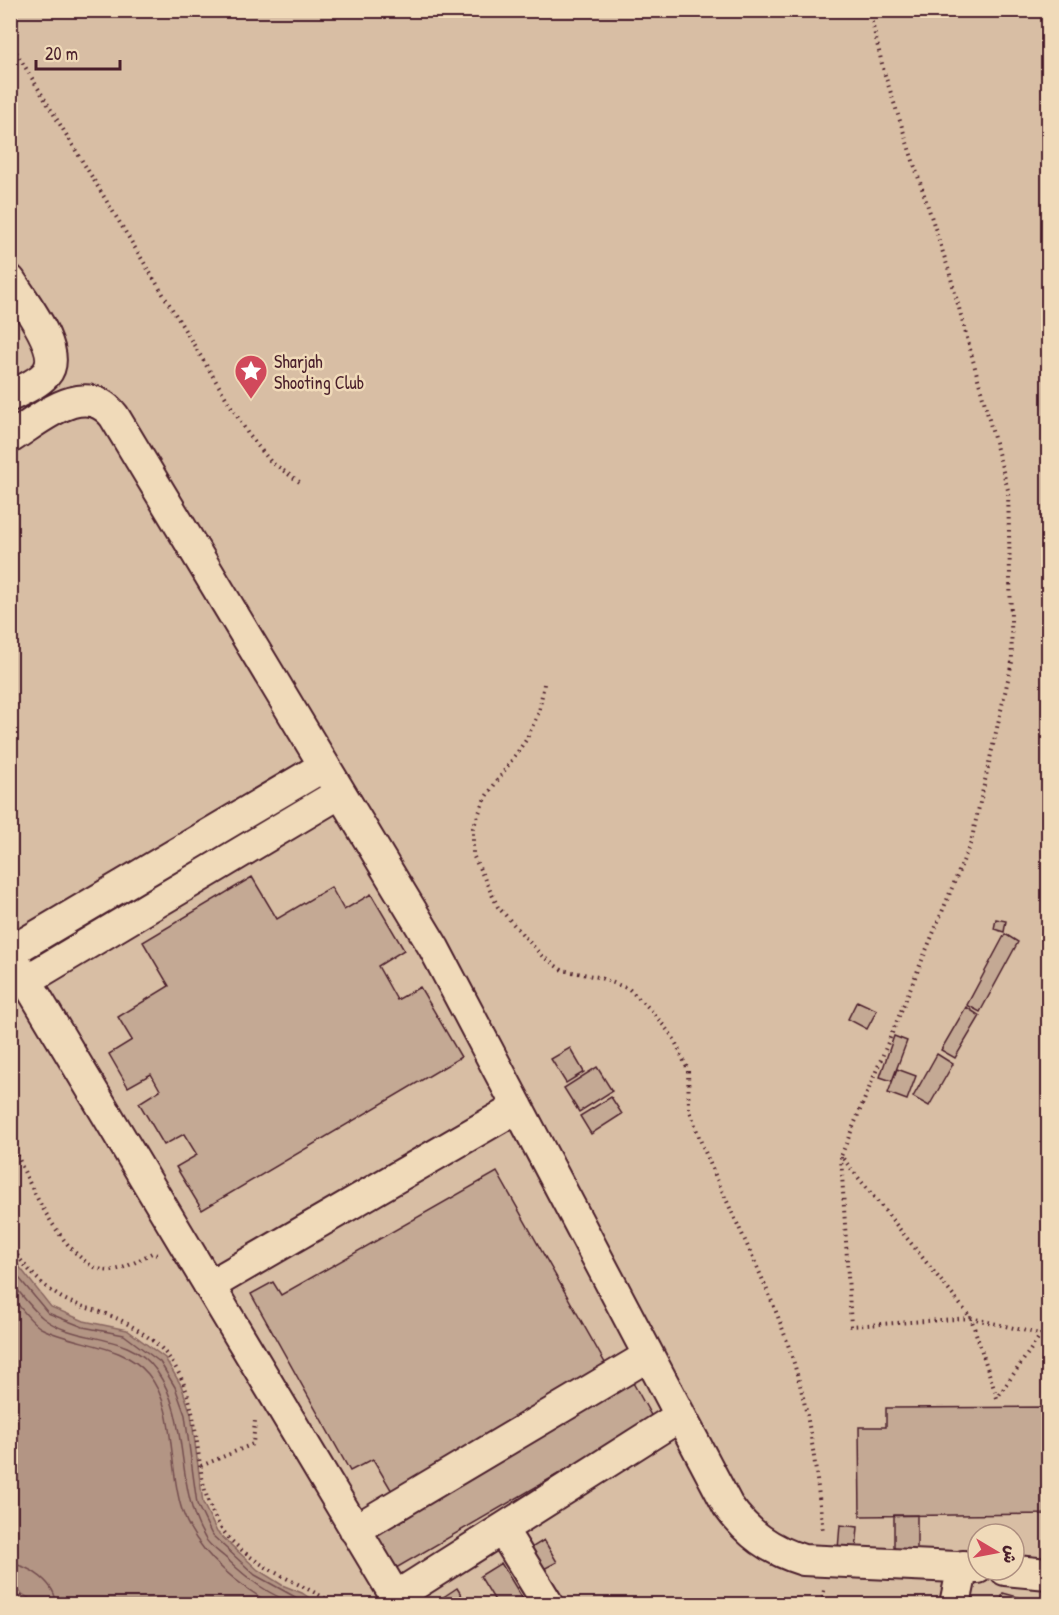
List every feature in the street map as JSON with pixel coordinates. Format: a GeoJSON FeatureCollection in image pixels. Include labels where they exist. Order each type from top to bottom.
{"type":"FeatureCollection","features":[{"type":"Feature","properties":{"kind":"lane"},"geometry":{"type":"LineString","coordinates":[[10,280],[48,342],[53,358],[46,373],[10,396]]}},
{"type":"Feature","properties":{"kind":"lane"},"geometry":{"type":"LineString","coordinates":[[10,438],[64,405],[86,399],[107,407],[142,461],[434,948],[728,1506],[742,1525],[759,1541],[780,1553],[803,1560],[966,1567]]}},
{"type":"Feature","properties":{"kind":"lane"},"geometry":{"type":"LineString","coordinates":[[324,766],[10,952],[397,1601],[502,1529],[680,1416]]}},
{"type":"Feature","properties":{"kind":"lane"},"geometry":{"type":"LineString","coordinates":[[27,980],[340,793]]}},
{"type":"Feature","properties":{"kind":"lane"},"geometry":{"type":"LineString","coordinates":[[209,1286],[518,1107]]}},
{"type":"Feature","properties":{"kind":"lane"},"geometry":{"type":"LineString","coordinates":[[355,1530],[648,1356]]}},
{"type":"Feature","properties":{"kind":"lane"},"geometry":{"type":"LineString","coordinates":[[502,1529],[548,1605]]}},
{"type":"Feature","properties":{"kind":"lane"},"geometry":{"type":"LineString","coordinates":[[1026,1572],[1048,1574]]}},
{"type":"Feature","properties":{"kind":"lane"},"geometry":{"type":"LineString","coordinates":[[955,1605],[966,1579]]}},
{"type":"Feature","properties":{"kind":"path"},"geometry":{"type":"LineString","coordinates":[[869,10],[884,72],[949,271],[1008,489],[1012,662],[971,842],[841,1156],[851,1326],[971,1318],[1048,1336]]}},
{"type":"Feature","properties":{"kind":"path"},"geometry":{"type":"LineString","coordinates":[[10,42],[248,434],[271,462],[301,483]]}},
{"type":"Feature","properties":{"kind":"path"},"geometry":{"type":"LineString","coordinates":[[544,684],[539,711],[526,740],[485,798],[473,828],[473,855],[498,907],[543,957],[562,970],[598,977],[629,989],[650,1009],[673,1037],[688,1070],[689,1108],[699,1137],[783,1330],[797,1373],[809,1421],[827,1562]]}},
{"type":"Feature","properties":{"kind":"path"},"geometry":{"type":"LineString","coordinates":[[10,1132],[28,1177],[51,1221],[70,1249],[104,1270],[119,1269],[152,1253],[160,1255]]}},
{"type":"Feature","properties":{"kind":"path"},"geometry":{"type":"LineString","coordinates":[[841,1156],[971,1318],[998,1398],[1042,1333]]}},
{"type":"Feature","properties":{"kind":"path"},"geometry":{"type":"LineString","coordinates":[[10,1246],[26,1268],[57,1295],[117,1318],[160,1347],[182,1376],[193,1409],[205,1493],[216,1521],[229,1538],[249,1557],[335,1605]]}},
{"type":"Feature","properties":{"kind":"path"},"geometry":{"type":"LineString","coordinates":[[201,1466],[253,1444],[255,1420],[249,1409]]}},
{"type":"Feature","properties":{"kind":"path"},"geometry":{"type":"LineString","coordinates":[[10,1590],[21,1596],[27,1605]]}},
{"type":"Feature","properties":{"kind":"shaded area"},"geometry":{"type":"Polygon","coordinates":[[[10,11],[1048,11],[1048,1604],[11,1604],[10,11]]]}},
{"type":"Feature","properties":{"kind":"water"},"geometry":{"type":"Polygon","coordinates":[[[11,1256],[51,1307],[84,1321],[127,1330],[165,1358],[181,1385],[191,1414],[203,1503],[217,1532],[258,1570],[318,1604],[37,1604],[11,1586],[11,1256]]]}},
{"type":"Feature","properties":{"kind":"building"},"geometry":{"type":"Polygon","coordinates":[[[252,877],[277,919],[331,887],[344,910],[371,894],[404,950],[378,966],[397,1000],[420,987],[461,1057],[202,1210],[176,1167],[197,1155],[184,1134],[164,1145],[139,1103],[160,1090],[151,1074],[128,1087],[109,1054],[132,1040],[118,1017],[169,986],[143,942],[252,877]]]}},
{"type":"Feature","properties":{"kind":"building"},"geometry":{"type":"Polygon","coordinates":[[[996,919],[1006,921],[1004,932],[994,929],[996,919]]]}},
{"type":"Feature","properties":{"kind":"building"},"geometry":{"type":"Polygon","coordinates":[[[1005,934],[1018,942],[980,1012],[967,1005],[1005,934]]]}},
{"type":"Feature","properties":{"kind":"building"},"geometry":{"type":"Polygon","coordinates":[[[857,1001],[877,1010],[867,1029],[848,1019],[857,1001]]]}},
{"type":"Feature","properties":{"kind":"building"},"geometry":{"type":"Polygon","coordinates":[[[966,1007],[980,1016],[955,1058],[941,1050],[966,1007]]]}},
{"type":"Feature","properties":{"kind":"building"},"geometry":{"type":"Polygon","coordinates":[[[894,1036],[907,1041],[892,1081],[880,1077],[894,1036]]]}},
{"type":"Feature","properties":{"kind":"building"},"geometry":{"type":"Polygon","coordinates":[[[570,1048],[584,1072],[566,1083],[551,1059],[570,1048]]]}},
{"type":"Feature","properties":{"kind":"building"},"geometry":{"type":"Polygon","coordinates":[[[937,1054],[953,1064],[929,1106],[913,1097],[937,1054]]]}},
{"type":"Feature","properties":{"kind":"building"},"geometry":{"type":"Polygon","coordinates":[[[597,1067],[612,1091],[579,1112],[564,1088],[597,1067]]]}},
{"type":"Feature","properties":{"kind":"building"},"geometry":{"type":"Polygon","coordinates":[[[897,1069],[916,1076],[907,1100],[888,1093],[897,1069]]]}},
{"type":"Feature","properties":{"kind":"building"},"geometry":{"type":"Polygon","coordinates":[[[611,1097],[622,1114],[591,1134],[580,1116],[611,1097]]]}},
{"type":"Feature","properties":{"kind":"building"},"geometry":{"type":"Polygon","coordinates":[[[497,1172],[609,1370],[393,1493],[373,1459],[350,1471],[251,1294],[273,1282],[281,1295],[497,1172]]]}},
{"type":"Feature","properties":{"kind":"building"},"geometry":{"type":"Polygon","coordinates":[[[632,1381],[653,1419],[391,1571],[370,1533],[632,1381]]]}},
{"type":"Feature","properties":{"kind":"building"},"geometry":{"type":"Polygon","coordinates":[[[1048,1407],[1048,1514],[860,1516],[859,1427],[886,1427],[886,1408],[1048,1407]]]}},
{"type":"Feature","properties":{"kind":"building"},"geometry":{"type":"Polygon","coordinates":[[[894,1515],[917,1515],[917,1550],[894,1551],[894,1515]]]}},
{"type":"Feature","properties":{"kind":"building"},"geometry":{"type":"Polygon","coordinates":[[[840,1525],[858,1527],[856,1551],[838,1549],[840,1525]]]}},
{"type":"Feature","properties":{"kind":"building"},"geometry":{"type":"Polygon","coordinates":[[[544,1540],[557,1562],[540,1571],[528,1550],[544,1540]]]}},
{"type":"Feature","properties":{"kind":"building"},"geometry":{"type":"Polygon","coordinates":[[[501,1563],[526,1604],[497,1604],[480,1576],[501,1563]]]}},
{"type":"Feature","properties":{"kind":"building"},"geometry":{"type":"Polygon","coordinates":[[[457,1588],[467,1604],[437,1604],[436,1602],[457,1588]]]}},
{"type":"Feature","properties":{"kind":"building"},"geometry":{"type":"Polygon","coordinates":[[[1003,1593],[1043,1604],[1000,1604],[1003,1593]]]}},
{"type":"Feature","properties":{"kind":"place","name":"Sharjah Shooting Club"},"geometry":{"type":"Point","coordinates":[251,400]}}]}
